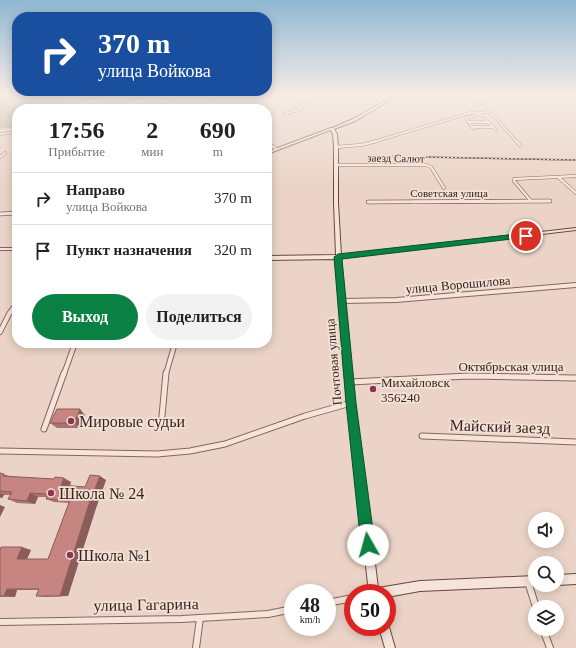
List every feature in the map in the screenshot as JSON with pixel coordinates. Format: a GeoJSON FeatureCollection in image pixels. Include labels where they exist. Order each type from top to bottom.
{"type":"FeatureCollection","features":[{"type":"Feature","properties":{"kind":"main road"},"geometry":{"type":"LineString","coordinates":[[332,129],[346,123]]}},
{"type":"Feature","properties":{"kind":"main road","name":"Почтовая улица"},"geometry":{"type":"LineString","coordinates":[[332,129],[335,134],[336,147],[338,257],[351,403],[373,584]]}},
{"type":"Feature","properties":{"kind":"main road"},"geometry":{"type":"LineString","coordinates":[[272,258],[338,257],[576,229]]}},
{"type":"Feature","properties":{"kind":"main road"},"geometry":{"type":"LineString","coordinates":[[564,580],[576,579]]}},
{"type":"Feature","properties":{"kind":"main road"},"geometry":{"type":"LineString","coordinates":[[396,590],[420,586],[528,581]]}},
{"type":"Feature","properties":{"kind":"main road"},"geometry":{"type":"LineString","coordinates":[[387,636],[390,648]]}},
{"type":"Feature","properties":{"kind":"street"},"geometry":{"type":"LineString","coordinates":[[336,147],[361,145],[437,123]]}},
{"type":"Feature","properties":{"kind":"street"},"geometry":{"type":"LineString","coordinates":[[469,123],[474,130]]}},
{"type":"Feature","properties":{"kind":"street"},"geometry":{"type":"LineString","coordinates":[[489,123],[496,130]]}},
{"type":"Feature","properties":{"kind":"street"},"geometry":{"type":"LineString","coordinates":[[500,123],[520,145]]}},
{"type":"Feature","properties":{"kind":"street"},"geometry":{"type":"LineString","coordinates":[[472,127],[492,127]]}},
{"type":"Feature","properties":{"kind":"street"},"geometry":{"type":"LineString","coordinates":[[272,151],[332,129]]}},
{"type":"Feature","properties":{"kind":"street"},"geometry":{"type":"LineString","coordinates":[[324,132],[335,134]]}},
{"type":"Feature","properties":{"kind":"street"},"geometry":{"type":"LineString","coordinates":[[0,134],[12,133]]}},
{"type":"Feature","properties":{"kind":"street"},"geometry":{"type":"LineString","coordinates":[[272,146],[276,149]]}},
{"type":"Feature","properties":{"kind":"street"},"geometry":{"type":"LineString","coordinates":[[0,157],[5,153]]}},
{"type":"Feature","properties":{"kind":"street","name":"заезд Салют"},"geometry":{"type":"LineString","coordinates":[[336,165],[426,165],[431,167],[444,188]]}},
{"type":"Feature","properties":{"kind":"street"},"geometry":{"type":"LineString","coordinates":[[531,201],[513,180],[516,178],[576,176]]}},
{"type":"Feature","properties":{"kind":"street"},"geometry":{"type":"LineString","coordinates":[[558,177],[576,193]]}},
{"type":"Feature","properties":{"kind":"street","name":"Советская улица"},"geometry":{"type":"LineString","coordinates":[[368,202],[550,201]]}},
{"type":"Feature","properties":{"kind":"street"},"geometry":{"type":"LineString","coordinates":[[0,214],[12,213]]}},
{"type":"Feature","properties":{"kind":"street"},"geometry":{"type":"LineString","coordinates":[[0,249],[12,249]]}},
{"type":"Feature","properties":{"kind":"street","name":"улица Ворошилова"},"geometry":{"type":"LineString","coordinates":[[342,301],[396,300],[576,285]]}},
{"type":"Feature","properties":{"kind":"street"},"geometry":{"type":"LineString","coordinates":[[0,332],[12,310]]}},
{"type":"Feature","properties":{"kind":"street"},"geometry":{"type":"LineString","coordinates":[[44,429],[73,348]]}},
{"type":"Feature","properties":{"kind":"street"},"geometry":{"type":"LineString","coordinates":[[162,416],[166,372],[173,348]]}},
{"type":"Feature","properties":{"kind":"street","name":"Октябрьская улица"},"geometry":{"type":"LineString","coordinates":[[350,382],[469,376],[576,378]]}},
{"type":"Feature","properties":{"kind":"street"},"geometry":{"type":"LineString","coordinates":[[0,451],[157,454],[190,451],[225,444],[304,416],[351,403]]}},
{"type":"Feature","properties":{"kind":"street","name":"Майский заезд"},"geometry":{"type":"LineString","coordinates":[[422,436],[576,442]]}},
{"type":"Feature","properties":{"kind":"street","name":"улица Гагарина"},"geometry":{"type":"LineString","coordinates":[[0,622],[200,618],[268,614],[284,611]]}},
{"type":"Feature","properties":{"kind":"street"},"geometry":{"type":"LineString","coordinates":[[196,648],[200,618]]}},
{"type":"Feature","properties":{"kind":"street"},"geometry":{"type":"LineString","coordinates":[[546,636],[550,648]]}},
{"type":"Feature","properties":{"kind":"shaded area"},"geometry":{"type":"Polygon","coordinates":[[[0,123],[12,123],[12,128],[0,129],[0,123]]]}},
{"type":"Feature","properties":{"kind":"building"},"geometry":{"type":"Polygon","coordinates":[[[57,409],[80,409],[74,423],[50,423],[57,409]]]}},
{"type":"Feature","properties":{"kind":"building"},"geometry":{"type":"Polygon","coordinates":[[[0,473],[4,474],[3,476],[54,479],[55,477],[64,478],[61,485],[85,487],[90,475],[100,476],[89,504],[60,596],[36,596],[39,589],[7,589],[4,596],[0,596],[1,547],[22,547],[17,559],[48,559],[70,500],[46,499],[48,494],[30,493],[27,501],[8,499],[12,492],[0,491],[0,473]]]}},
{"type":"Feature","properties":{"kind":"railway"},"geometry":{"type":"LineString","coordinates":[[375,156],[576,160]]}},
{"type":"Feature","properties":{"kind":"place","name":"Михайловск 356240"},"geometry":{"type":"Point","coordinates":[373,389]}},
{"type":"Feature","properties":{"kind":"place","name":"Мировые судьи"},"geometry":{"type":"Point","coordinates":[71,421]}},
{"type":"Feature","properties":{"kind":"place","name":"Школа № 24"},"geometry":{"type":"Point","coordinates":[51,493]}},
{"type":"Feature","properties":{"kind":"place","name":"Школа №1"},"geometry":{"type":"Point","coordinates":[70,555]}},
{"type":"Feature","properties":{"kind":"route"},"geometry":{"type":"LineString","coordinates":[[368,545],[351,403],[338,257],[526,236]]}}]}
